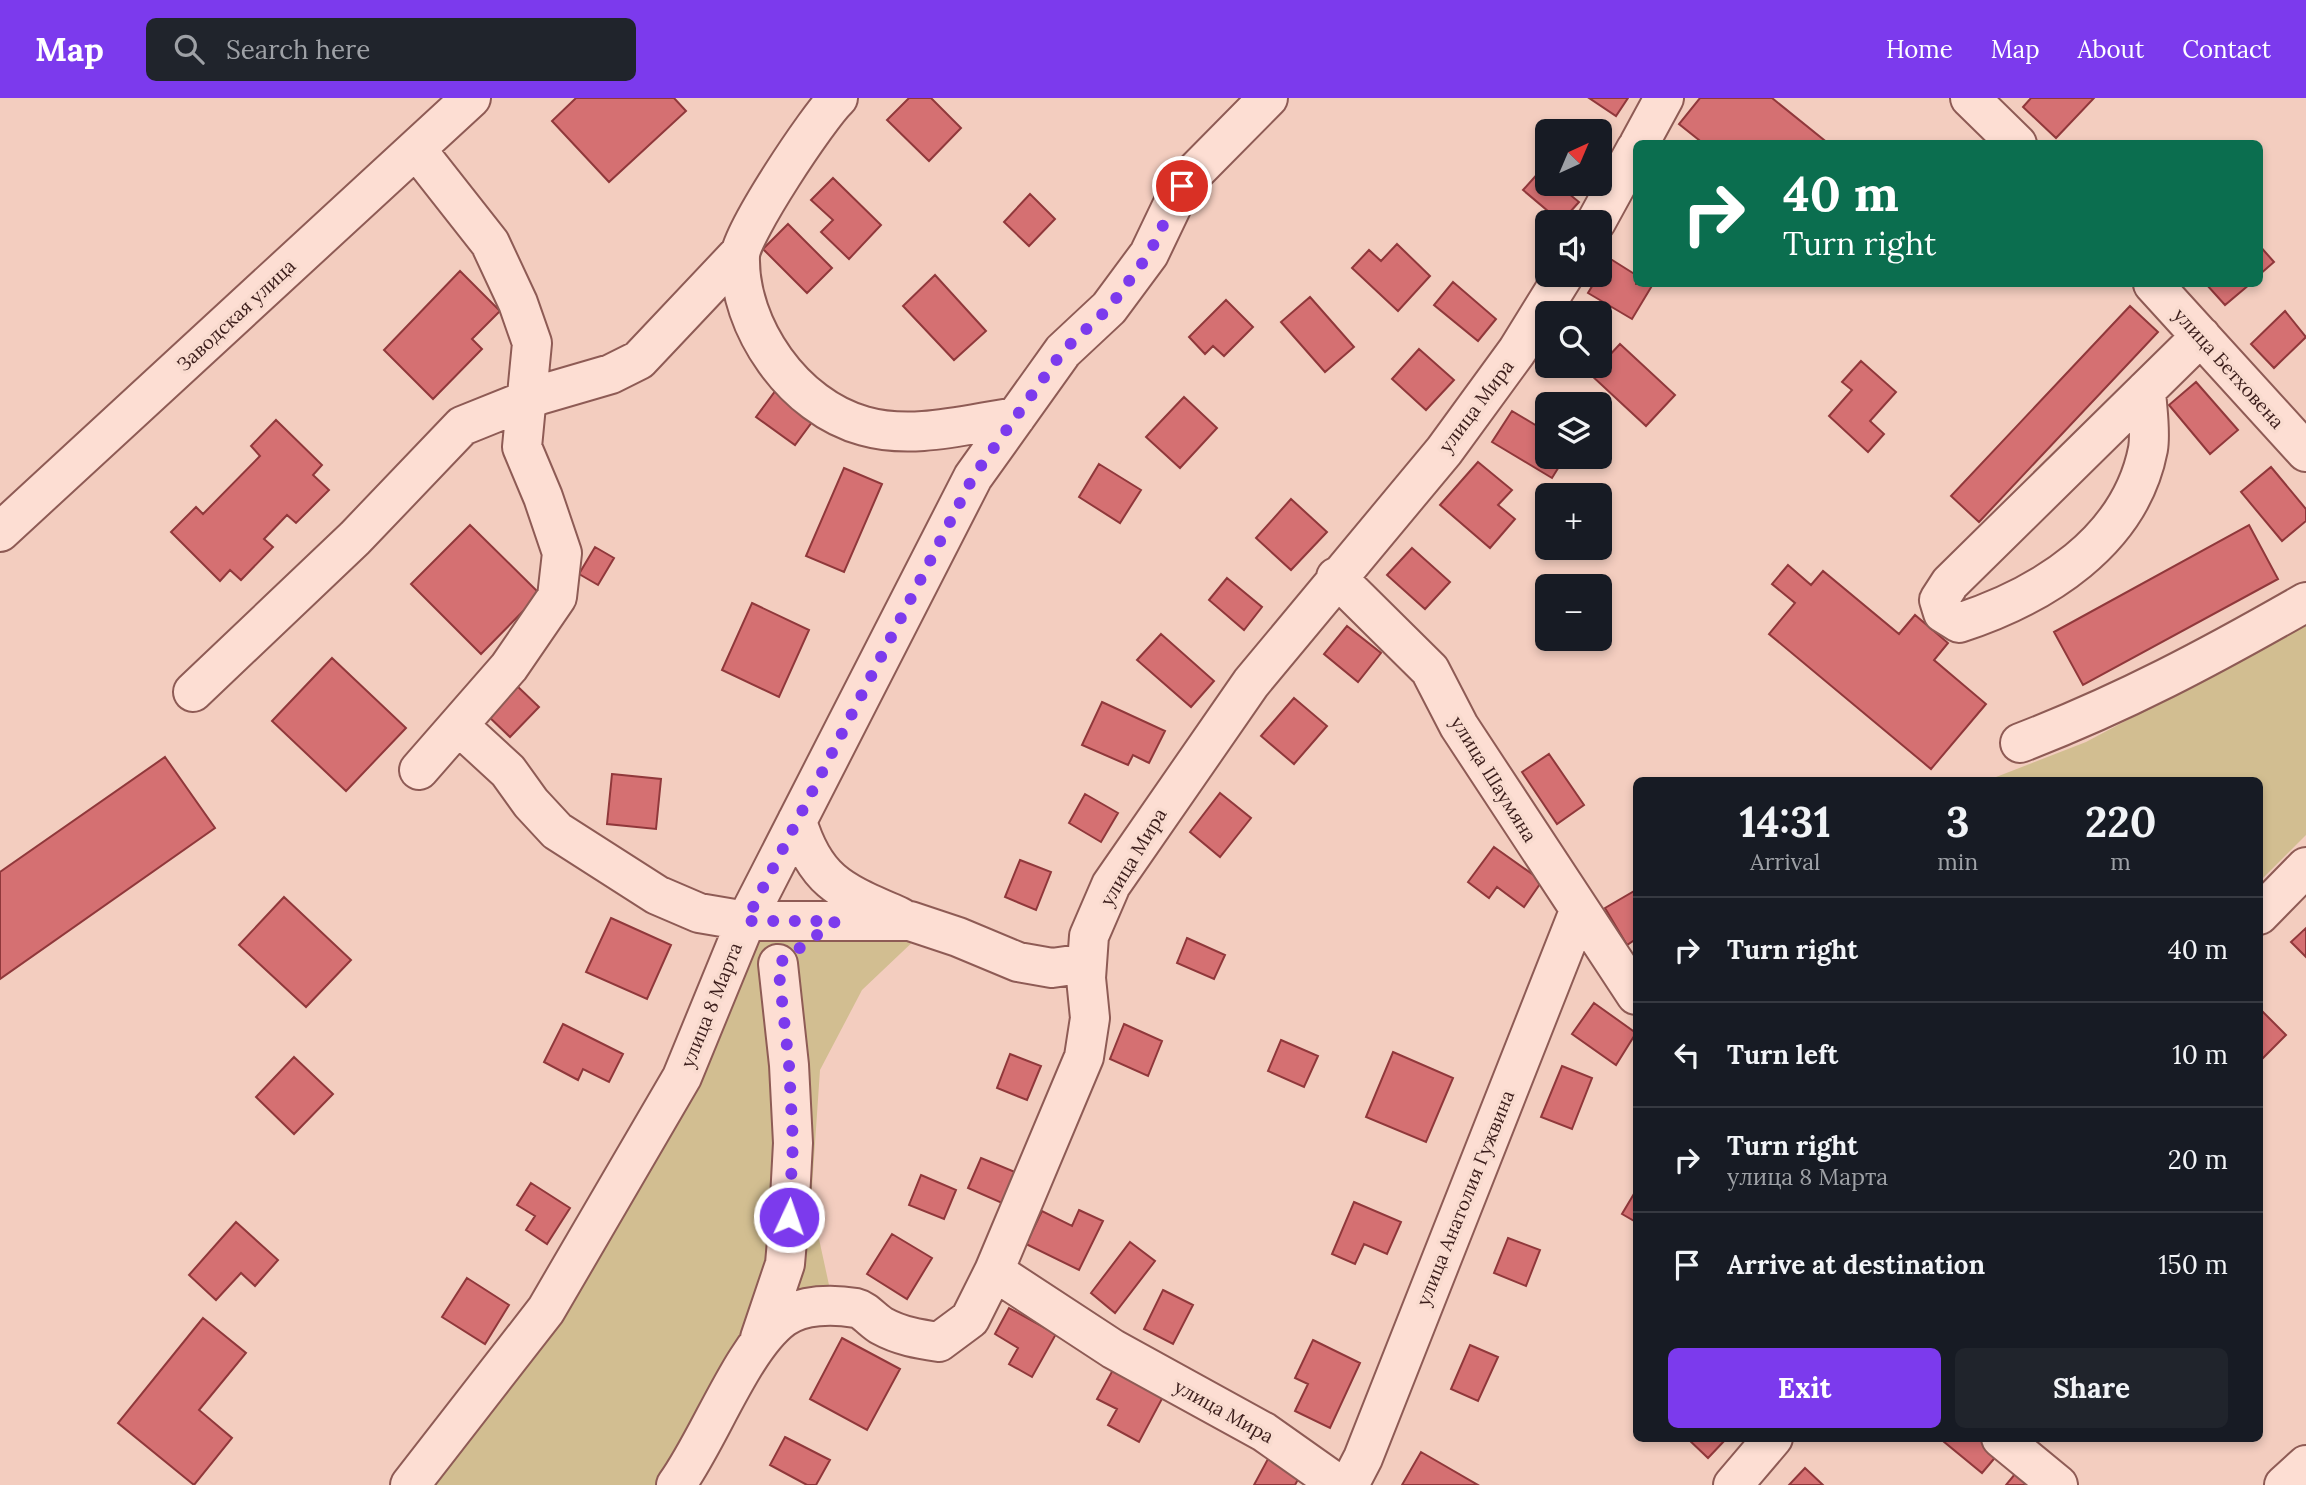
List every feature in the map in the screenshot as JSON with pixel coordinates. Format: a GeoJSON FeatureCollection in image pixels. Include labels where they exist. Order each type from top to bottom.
{"type":"FeatureCollection","features":[{"type":"Feature","properties":{"kind":"street","name":"Заводская улица"},"geometry":{"type":"LineString","coordinates":[[0,532],[471,98]]}},
{"type":"Feature","properties":{"kind":"street","name":"улица 8 Марта"},"geometry":{"type":"LineString","coordinates":[[410,1485],[546,1310],[682,1077],[746,921],[973,477],[1063,351],[1109,308],[1149,254],[1182,186],[1268,98]]}},
{"type":"Feature","properties":{"kind":"street"},"geometry":{"type":"LineString","coordinates":[[1641,140],[1664,98]]}},
{"type":"Feature","properties":{"kind":"street"},"geometry":{"type":"LineString","coordinates":[[1970,98],[2013,140]]}},
{"type":"Feature","properties":{"kind":"street"},"geometry":{"type":"LineString","coordinates":[[193,692],[355,538],[463,426],[528,400],[611,374],[639,360],[740,253],[800,145],[829,101]]}},
{"type":"Feature","properties":{"kind":"street"},"geometry":{"type":"LineString","coordinates":[[416,149],[490,243],[518,303],[532,343],[522,447],[544,497],[562,553],[557,597],[509,667],[419,770]]}},
{"type":"Feature","properties":{"kind":"street"},"geometry":{"type":"LineString","coordinates":[[1603,210],[1633,154]]}},
{"type":"Feature","properties":{"kind":"street"},"geometry":{"type":"LineString","coordinates":[[740,253],[745,290],[756,331],[798,386],[825,408],[862,426],[907,433],[1016,416]]}},
{"type":"Feature","properties":{"kind":"street","name":"улица Мира"},"geometry":{"type":"LineString","coordinates":[[1339,1485],[1264,1432],[1113,1349],[994,1271],[1084,1057],[1090,1018],[1087,963],[1089,936],[1111,885],[1251,683],[1444,451],[1517,351],[1557,287]]}},
{"type":"Feature","properties":{"kind":"street","name":"улица Бетховена"},"geometry":{"type":"LineString","coordinates":[[2156,287],[2306,452]]}},
{"type":"Feature","properties":{"kind":"street"},"geometry":{"type":"LineString","coordinates":[[2146,390],[2148,447],[2139,480],[2120,518],[2092,551],[2031,592],[1979,616],[1959,623],[1942,613],[1940,600],[1950,583],[2146,390],[2201,336]]}},
{"type":"Feature","properties":{"kind":"street","name":"улица Шаумяна"},"geometry":{"type":"LineString","coordinates":[[1336,578],[1430,670],[1459,726],[1633,991]]}},
{"type":"Feature","properties":{"kind":"street"},"geometry":{"type":"LineString","coordinates":[[2020,743],[2104,711],[2161,683],[2306,602]]}},
{"type":"Feature","properties":{"kind":"street"},"geometry":{"type":"LineString","coordinates":[[459,726],[508,771],[531,803],[558,831],[657,895],[699,913],[746,921],[909,921]]}},
{"type":"Feature","properties":{"kind":"street"},"geometry":{"type":"LineString","coordinates":[[797,821],[807,852],[834,884],[909,921],[958,937],[1018,962],[1052,968],[1087,963]]}},
{"type":"Feature","properties":{"kind":"street"},"geometry":{"type":"LineString","coordinates":[[2263,911],[2306,867]]}},
{"type":"Feature","properties":{"kind":"street","name":"улица Анатолия Гужвина"},"geometry":{"type":"LineString","coordinates":[[1349,1485],[1363,1458],[1579,911]]}},
{"type":"Feature","properties":{"kind":"street"},"geometry":{"type":"LineString","coordinates":[[705,1020],[836,921]]}},
{"type":"Feature","properties":{"kind":"street"},"geometry":{"type":"LineString","coordinates":[[676,1485],[691,1464],[760,1338],[785,1264],[793,1143],[789,1065],[778,964]]}},
{"type":"Feature","properties":{"kind":"street"},"geometry":{"type":"LineString","coordinates":[[760,1338],[785,1316],[814,1306],[858,1308],[892,1330],[911,1338],[939,1342],[970,1319],[994,1271]]}},
{"type":"Feature","properties":{"kind":"street"},"geometry":{"type":"LineString","coordinates":[[1733,1485],[1770,1442]]}},
{"type":"Feature","properties":{"kind":"street"},"geometry":{"type":"LineString","coordinates":[[2006,1442],[2058,1485]]}},
{"type":"Feature","properties":{"kind":"street"},"geometry":{"type":"LineString","coordinates":[[2284,1485],[2306,1465]]}},
{"type":"Feature","properties":{"kind":"shaded area"},"geometry":{"type":"Polygon","coordinates":[[[2306,619],[2306,835],[2263,878],[2263,777],[1996,777],[2086,742],[2234,663],[2306,619]]]}},
{"type":"Feature","properties":{"kind":"shaded area"},"geometry":{"type":"Polygon","coordinates":[[[760,935],[920,935],[862,990],[820,1070],[811,1202],[829,1285],[765,1305],[657,1485],[426,1485],[536,1341],[667,1142],[760,935]]]}},
{"type":"Feature","properties":{"kind":"building"},"geometry":{"type":"Polygon","coordinates":[[[576,98],[674,98],[686,111],[609,182],[552,121],[576,98]]]}},
{"type":"Feature","properties":{"kind":"building"},"geometry":{"type":"Polygon","coordinates":[[[909,98],[931,98],[961,128],[929,161],[887,120],[909,98]]]}},
{"type":"Feature","properties":{"kind":"building"},"geometry":{"type":"Polygon","coordinates":[[[1589,98],[1628,98],[1616,116],[1589,98]]]}},
{"type":"Feature","properties":{"kind":"building"},"geometry":{"type":"Polygon","coordinates":[[[1700,98],[1772,98],[1824,140],[1699,140],[1679,124],[1700,98]]]}},
{"type":"Feature","properties":{"kind":"building"},"geometry":{"type":"Polygon","coordinates":[[[2031,98],[2094,98],[2056,138],[2023,107],[2031,98]]]}},
{"type":"Feature","properties":{"kind":"building"},"geometry":{"type":"Polygon","coordinates":[[[1535,177],[1535,196],[1572,196],[1579,202],[1572,210],[1547,210],[1523,190],[1535,177]]]}},
{"type":"Feature","properties":{"kind":"building"},"geometry":{"type":"Polygon","coordinates":[[[833,178],[881,225],[849,259],[821,232],[833,220],[811,200],[833,178]]]}},
{"type":"Feature","properties":{"kind":"building"},"geometry":{"type":"Polygon","coordinates":[[[1030,194],[1055,219],[1029,246],[1004,222],[1030,194]]]}},
{"type":"Feature","properties":{"kind":"building"},"geometry":{"type":"Polygon","coordinates":[[[788,224],[832,268],[807,293],[763,249],[788,224]]]}},
{"type":"Feature","properties":{"kind":"building"},"geometry":{"type":"Polygon","coordinates":[[[1397,244],[1430,276],[1398,311],[1352,268],[1369,250],[1381,261],[1397,244]]]}},
{"type":"Feature","properties":{"kind":"building"},"geometry":{"type":"Polygon","coordinates":[[[2263,250],[2274,262],[2263,272],[2263,250]]]}},
{"type":"Feature","properties":{"kind":"building"},"geometry":{"type":"Polygon","coordinates":[[[1612,260],[1633,273],[1633,287],[1651,287],[1632,319],[1612,307],[1612,301],[1602,301],[1588,293],[1592,287],[1612,287],[1612,260]]]}},
{"type":"Feature","properties":{"kind":"building"},"geometry":{"type":"Polygon","coordinates":[[[460,271],[500,311],[472,339],[482,349],[433,399],[384,350],[460,271]]]}},
{"type":"Feature","properties":{"kind":"building"},"geometry":{"type":"Polygon","coordinates":[[[935,275],[986,331],[954,360],[903,306],[935,275]]]}},
{"type":"Feature","properties":{"kind":"building"},"geometry":{"type":"Polygon","coordinates":[[[1453,282],[1496,319],[1478,341],[1434,305],[1453,282]]]}},
{"type":"Feature","properties":{"kind":"building"},"geometry":{"type":"Polygon","coordinates":[[[2209,287],[2246,287],[2225,305],[2209,287]]]}},
{"type":"Feature","properties":{"kind":"building"},"geometry":{"type":"Polygon","coordinates":[[[1310,297],[1354,347],[1325,372],[1281,322],[1310,297]]]}},
{"type":"Feature","properties":{"kind":"building"},"geometry":{"type":"Polygon","coordinates":[[[1226,300],[1253,327],[1224,356],[1213,346],[1205,354],[1189,337],[1226,300]]]}},
{"type":"Feature","properties":{"kind":"building"},"geometry":{"type":"Polygon","coordinates":[[[2130,306],[2158,332],[1979,522],[1951,496],[2130,306]]]}},
{"type":"Feature","properties":{"kind":"building"},"geometry":{"type":"Polygon","coordinates":[[[2285,311],[2306,337],[2274,368],[2251,344],[2285,311]]]}},
{"type":"Feature","properties":{"kind":"building"},"geometry":{"type":"Polygon","coordinates":[[[1620,344],[1675,395],[1646,426],[1594,378],[1612,378],[1612,353],[1620,344]]]}},
{"type":"Feature","properties":{"kind":"building"},"geometry":{"type":"Polygon","coordinates":[[[1419,349],[1454,380],[1426,410],[1392,379],[1419,349]]]}},
{"type":"Feature","properties":{"kind":"building"},"geometry":{"type":"Polygon","coordinates":[[[1861,361],[1896,392],[1870,421],[1884,434],[1868,452],[1829,416],[1852,390],[1842,382],[1861,361]]]}},
{"type":"Feature","properties":{"kind":"building"},"geometry":{"type":"Polygon","coordinates":[[[2196,382],[2238,430],[2210,454],[2169,405],[2196,382]]]}},
{"type":"Feature","properties":{"kind":"building"},"geometry":{"type":"Polygon","coordinates":[[[776,390],[815,418],[795,445],[756,417],[776,390]]]}},
{"type":"Feature","properties":{"kind":"building"},"geometry":{"type":"Polygon","coordinates":[[[1184,397],[1217,428],[1180,468],[1146,437],[1184,397]]]}},
{"type":"Feature","properties":{"kind":"building"},"geometry":{"type":"Polygon","coordinates":[[[1512,411],[1535,425],[1535,468],[1492,442],[1512,411]]]}},
{"type":"Feature","properties":{"kind":"building"},"geometry":{"type":"Polygon","coordinates":[[[276,420],[322,465],[313,475],[329,490],[296,523],[287,515],[264,539],[273,547],[241,580],[230,570],[220,581],[171,532],[196,507],[203,514],[260,456],[251,446],[276,420]]]}},
{"type":"Feature","properties":{"kind":"building"},"geometry":{"type":"Polygon","coordinates":[[[1478,462],[1512,490],[1498,505],[1515,519],[1490,548],[1440,505],[1478,462]]]}},
{"type":"Feature","properties":{"kind":"building"},"geometry":{"type":"Polygon","coordinates":[[[1099,464],[1141,490],[1120,523],[1079,497],[1099,464]]]}},
{"type":"Feature","properties":{"kind":"building"},"geometry":{"type":"Polygon","coordinates":[[[2271,467],[2306,509],[2306,521],[2282,541],[2241,492],[2271,467]]]}},
{"type":"Feature","properties":{"kind":"building"},"geometry":{"type":"Polygon","coordinates":[[[844,468],[882,484],[844,572],[806,556],[844,468]]]}},
{"type":"Feature","properties":{"kind":"building"},"geometry":{"type":"Polygon","coordinates":[[[1537,469],[1558,469],[1552,478],[1537,469]]]}},
{"type":"Feature","properties":{"kind":"building"},"geometry":{"type":"Polygon","coordinates":[[[1291,499],[1327,532],[1291,570],[1256,538],[1291,499]]]}},
{"type":"Feature","properties":{"kind":"building"},"geometry":{"type":"Polygon","coordinates":[[[470,525],[540,594],[481,654],[411,584],[470,525]]]}},
{"type":"Feature","properties":{"kind":"building"},"geometry":{"type":"Polygon","coordinates":[[[2249,525],[2278,579],[2083,685],[2054,632],[2249,525]]]}},
{"type":"Feature","properties":{"kind":"building"},"geometry":{"type":"Polygon","coordinates":[[[595,547],[614,558],[598,585],[579,574],[595,547]]]}},
{"type":"Feature","properties":{"kind":"building"},"geometry":{"type":"Polygon","coordinates":[[[1412,548],[1450,582],[1425,609],[1387,575],[1412,548]]]}},
{"type":"Feature","properties":{"kind":"building"},"geometry":{"type":"Polygon","coordinates":[[[1788,565],[1811,585],[1823,571],[1899,634],[1915,615],[1948,643],[1934,660],[1986,704],[1931,769],[1769,634],[1795,603],[1772,584],[1788,565]]]}},
{"type":"Feature","properties":{"kind":"building"},"geometry":{"type":"Polygon","coordinates":[[[1227,578],[1262,607],[1244,630],[1209,600],[1227,578]]]}},
{"type":"Feature","properties":{"kind":"building"},"geometry":{"type":"Polygon","coordinates":[[[752,603],[809,630],[779,697],[722,670],[752,603]]]}},
{"type":"Feature","properties":{"kind":"building"},"geometry":{"type":"Polygon","coordinates":[[[1347,626],[1381,653],[1358,682],[1324,654],[1347,626]]]}},
{"type":"Feature","properties":{"kind":"building"},"geometry":{"type":"Polygon","coordinates":[[[1161,634],[1214,681],[1191,707],[1137,660],[1161,634]]]}},
{"type":"Feature","properties":{"kind":"building"},"geometry":{"type":"Polygon","coordinates":[[[332,658],[406,728],[346,791],[272,721],[332,658]]]}},
{"type":"Feature","properties":{"kind":"building"},"geometry":{"type":"Polygon","coordinates":[[[515,684],[539,707],[510,737],[486,714],[515,684]]]}},
{"type":"Feature","properties":{"kind":"building"},"geometry":{"type":"Polygon","coordinates":[[[1294,698],[1327,726],[1294,764],[1261,736],[1294,698]]]}},
{"type":"Feature","properties":{"kind":"building"},"geometry":{"type":"Polygon","coordinates":[[[1102,702],[1165,731],[1149,763],[1133,755],[1128,765],[1082,745],[1102,702]]]}},
{"type":"Feature","properties":{"kind":"building"},"geometry":{"type":"Polygon","coordinates":[[[1549,754],[1584,805],[1557,824],[1522,772],[1549,754]]]}},
{"type":"Feature","properties":{"kind":"building"},"geometry":{"type":"Polygon","coordinates":[[[165,757],[215,828],[0,979],[0,872],[165,757]]]}},
{"type":"Feature","properties":{"kind":"building"},"geometry":{"type":"Polygon","coordinates":[[[612,774],[661,779],[656,829],[607,824],[612,774]]]}},
{"type":"Feature","properties":{"kind":"building"},"geometry":{"type":"Polygon","coordinates":[[[1220,793],[1251,818],[1220,857],[1190,832],[1220,793]]]}},
{"type":"Feature","properties":{"kind":"building"},"geometry":{"type":"Polygon","coordinates":[[[1085,794],[1118,813],[1101,842],[1069,823],[1085,794]]]}},
{"type":"Feature","properties":{"kind":"building"},"geometry":{"type":"Polygon","coordinates":[[[1494,847],[1542,881],[1524,907],[1497,887],[1489,898],[1468,882],[1494,847]]]}},
{"type":"Feature","properties":{"kind":"building"},"geometry":{"type":"Polygon","coordinates":[[[1020,860],[1051,872],[1036,910],[1005,897],[1020,860]]]}},
{"type":"Feature","properties":{"kind":"building"},"geometry":{"type":"Polygon","coordinates":[[[1633,892],[1633,941],[1627,945],[1605,908],[1633,892]]]}},
{"type":"Feature","properties":{"kind":"building"},"geometry":{"type":"Polygon","coordinates":[[[284,897],[351,960],[306,1007],[239,945],[284,897]]]}},
{"type":"Feature","properties":{"kind":"building"},"geometry":{"type":"Polygon","coordinates":[[[611,918],[671,945],[647,999],[586,972],[611,918]]]}},
{"type":"Feature","properties":{"kind":"building"},"geometry":{"type":"Polygon","coordinates":[[[2306,928],[2306,957],[2291,942],[2306,928]]]}},
{"type":"Feature","properties":{"kind":"building"},"geometry":{"type":"Polygon","coordinates":[[[1187,938],[1225,955],[1214,979],[1177,963],[1187,938]]]}},
{"type":"Feature","properties":{"kind":"building"},"geometry":{"type":"Polygon","coordinates":[[[1594,1003],[1633,1031],[1633,1038],[1616,1065],[1572,1034],[1594,1003]]]}},
{"type":"Feature","properties":{"kind":"building"},"geometry":{"type":"Polygon","coordinates":[[[2263,1012],[2286,1035],[2263,1058],[2263,1012]]]}},
{"type":"Feature","properties":{"kind":"building"},"geometry":{"type":"Polygon","coordinates":[[[563,1024],[623,1054],[609,1082],[583,1069],[578,1080],[544,1062],[563,1024]]]}},
{"type":"Feature","properties":{"kind":"building"},"geometry":{"type":"Polygon","coordinates":[[[1124,1024],[1162,1041],[1148,1076],[1110,1059],[1124,1024]]]}},
{"type":"Feature","properties":{"kind":"building"},"geometry":{"type":"Polygon","coordinates":[[[1281,1040],[1318,1056],[1304,1087],[1268,1071],[1281,1040]]]}},
{"type":"Feature","properties":{"kind":"building"},"geometry":{"type":"Polygon","coordinates":[[[1393,1052],[1453,1078],[1426,1142],[1366,1117],[1393,1052]]]}},
{"type":"Feature","properties":{"kind":"building"},"geometry":{"type":"Polygon","coordinates":[[[1010,1054],[1041,1066],[1027,1100],[997,1088],[1010,1054]]]}},
{"type":"Feature","properties":{"kind":"building"},"geometry":{"type":"Polygon","coordinates":[[[294,1057],[333,1094],[294,1134],[256,1097],[294,1057]]]}},
{"type":"Feature","properties":{"kind":"building"},"geometry":{"type":"Polygon","coordinates":[[[1562,1066],[1592,1078],[1572,1129],[1541,1117],[1562,1066]]]}},
{"type":"Feature","properties":{"kind":"building"},"geometry":{"type":"Polygon","coordinates":[[[981,1158],[1015,1172],[1002,1203],[968,1188],[981,1158]]]}},
{"type":"Feature","properties":{"kind":"building"},"geometry":{"type":"Polygon","coordinates":[[[921,1175],[956,1190],[944,1219],[909,1205],[921,1175]]]}},
{"type":"Feature","properties":{"kind":"building"},"geometry":{"type":"Polygon","coordinates":[[[531,1183],[570,1208],[547,1244],[526,1230],[535,1216],[517,1205],[531,1183]]]}},
{"type":"Feature","properties":{"kind":"building"},"geometry":{"type":"Polygon","coordinates":[[[1633,1195],[1633,1220],[1622,1214],[1633,1195]]]}},
{"type":"Feature","properties":{"kind":"building"},"geometry":{"type":"Polygon","coordinates":[[[1354,1202],[1401,1222],[1387,1254],[1364,1244],[1355,1264],[1332,1254],[1354,1202]]]}},
{"type":"Feature","properties":{"kind":"building"},"geometry":{"type":"Polygon","coordinates":[[[1079,1210],[1103,1221],[1079,1270],[1026,1244],[1042,1211],[1072,1226],[1079,1210]]]}},
{"type":"Feature","properties":{"kind":"building"},"geometry":{"type":"Polygon","coordinates":[[[236,1222],[278,1260],[255,1286],[241,1273],[216,1300],[189,1275],[236,1222]]]}},
{"type":"Feature","properties":{"kind":"building"},"geometry":{"type":"Polygon","coordinates":[[[892,1234],[932,1258],[907,1299],[867,1274],[892,1234]]]}},
{"type":"Feature","properties":{"kind":"building"},"geometry":{"type":"Polygon","coordinates":[[[1508,1238],[1540,1250],[1526,1286],[1494,1273],[1508,1238]]]}},
{"type":"Feature","properties":{"kind":"building"},"geometry":{"type":"Polygon","coordinates":[[[1130,1242],[1155,1261],[1115,1313],[1091,1293],[1130,1242]]]}},
{"type":"Feature","properties":{"kind":"building"},"geometry":{"type":"Polygon","coordinates":[[[467,1278],[509,1305],[485,1344],[442,1317],[467,1278]]]}},
{"type":"Feature","properties":{"kind":"building"},"geometry":{"type":"Polygon","coordinates":[[[1163,1290],[1193,1305],[1173,1344],[1144,1329],[1163,1290]]]}},
{"type":"Feature","properties":{"kind":"building"},"geometry":{"type":"Polygon","coordinates":[[[1009,1308],[1056,1334],[1032,1377],[1009,1364],[1018,1348],[995,1334],[1009,1308]]]}},
{"type":"Feature","properties":{"kind":"building"},"geometry":{"type":"Polygon","coordinates":[[[203,1318],[246,1353],[199,1410],[232,1438],[194,1485],[118,1423],[203,1318]]]}},
{"type":"Feature","properties":{"kind":"building"},"geometry":{"type":"Polygon","coordinates":[[[842,1338],[900,1369],[867,1430],[810,1399],[842,1338]]]}},
{"type":"Feature","properties":{"kind":"building"},"geometry":{"type":"Polygon","coordinates":[[[1313,1340],[1360,1363],[1330,1428],[1295,1411],[1308,1384],[1295,1378],[1313,1340]]]}},
{"type":"Feature","properties":{"kind":"building"},"geometry":{"type":"Polygon","coordinates":[[[1470,1345],[1498,1357],[1478,1401],[1451,1389],[1470,1345]]]}},
{"type":"Feature","properties":{"kind":"building"},"geometry":{"type":"Polygon","coordinates":[[[1114,1368],[1164,1395],[1139,1442],[1108,1425],[1117,1409],[1097,1399],[1114,1368]]]}},
{"type":"Feature","properties":{"kind":"building"},"geometry":{"type":"Polygon","coordinates":[[[785,1437],[830,1460],[816,1485],[807,1485],[770,1465],[785,1437]]]}},
{"type":"Feature","properties":{"kind":"building"},"geometry":{"type":"Polygon","coordinates":[[[1691,1442],[1723,1442],[1708,1458],[1691,1442]]]}},
{"type":"Feature","properties":{"kind":"building"},"geometry":{"type":"Polygon","coordinates":[[[1944,1442],[1984,1442],[1998,1454],[1982,1473],[1944,1442]]]}},
{"type":"Feature","properties":{"kind":"building"},"geometry":{"type":"Polygon","coordinates":[[[1421,1452],[1478,1485],[1402,1485],[1421,1452]]]}},
{"type":"Feature","properties":{"kind":"building"},"geometry":{"type":"Polygon","coordinates":[[[1269,1457],[1301,1474],[1295,1485],[1254,1485],[1269,1457]]]}},
{"type":"Feature","properties":{"kind":"building"},"geometry":{"type":"Polygon","coordinates":[[[1805,1468],[1823,1485],[1789,1485],[1805,1468]]]}},
{"type":"Feature","properties":{"kind":"building"},"geometry":{"type":"Polygon","coordinates":[[[2019,1469],[2036,1485],[2006,1485],[2019,1469]]]}},
{"type":"Feature","properties":{"kind":"route"},"geometry":{"type":"LineString","coordinates":[[789,1217],[793,1143],[789,1065],[779,995],[778,964],[836,921],[746,921],[973,477],[1063,351],[1109,308],[1149,254],[1182,186]]}}]}
